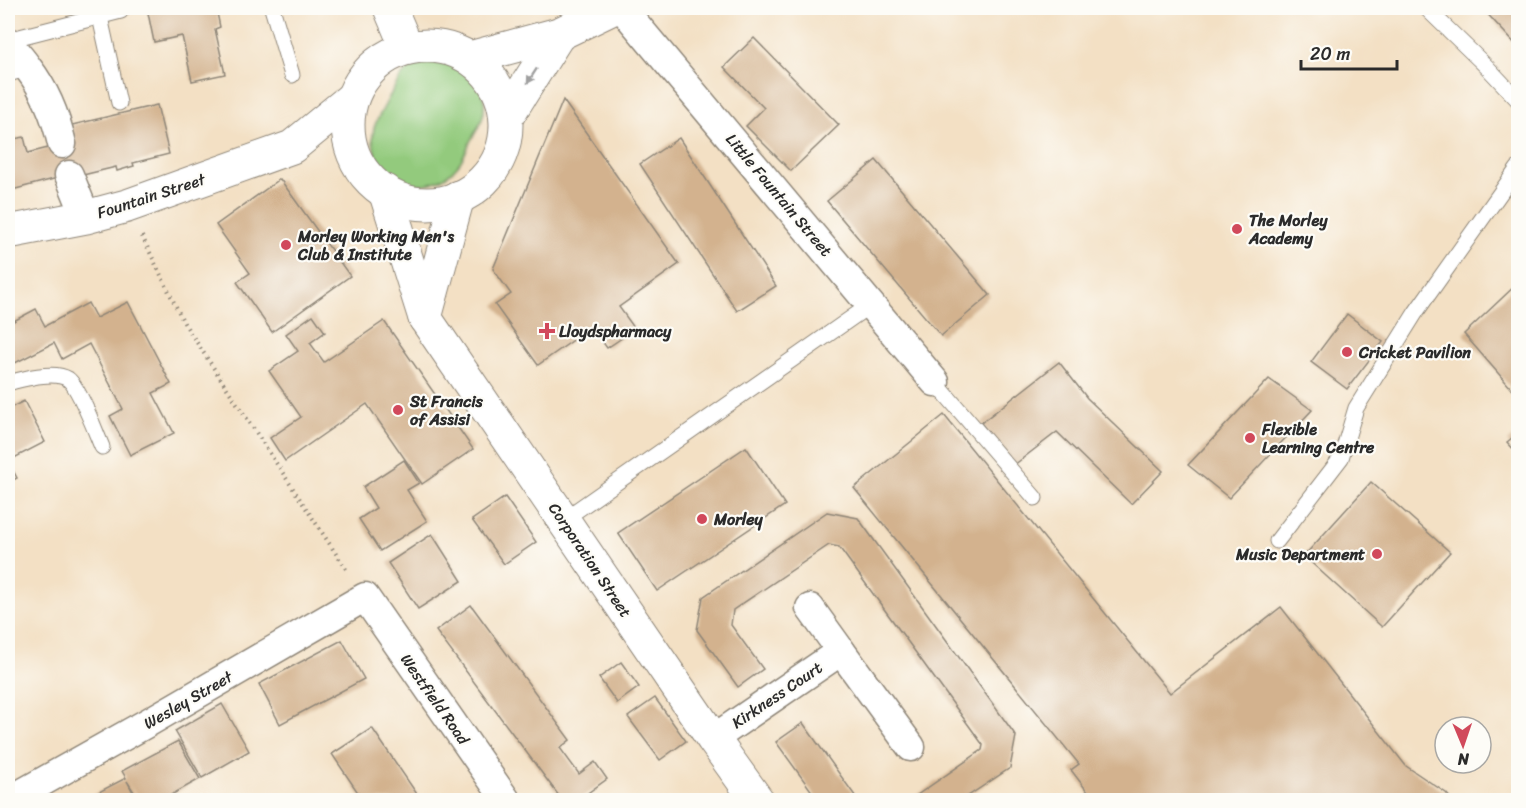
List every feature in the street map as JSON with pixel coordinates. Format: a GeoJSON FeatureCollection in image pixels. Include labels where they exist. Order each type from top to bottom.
{"type":"FeatureCollection","features":[{"type":"Feature","properties":{"kind":"main road"},"geometry":{"type":"LineString","coordinates":[[390,8],[407,48]]}},
{"type":"Feature","properties":{"kind":"main road"},"geometry":{"type":"LineString","coordinates":[[470,58],[559,34],[613,8]]}},
{"type":"Feature","properties":{"kind":"main road"},"geometry":{"type":"LineString","coordinates":[[506,118],[559,34]]}},
{"type":"Feature","properties":{"kind":"main road","name":"Corporation Street"},"geometry":{"type":"LineString","coordinates":[[426,45],[446,48],[470,58],[490,78],[501,97],[506,118],[504,140],[495,166],[470,191],[438,203],[417,203],[385,192],[368,178],[347,139],[352,98],[359,84],[369,70],[382,59],[407,48],[426,45]]}},
{"type":"Feature","properties":{"kind":"main road","name":"Fountain Street"},"geometry":{"type":"LineString","coordinates":[[8,232],[86,218],[128,206],[292,147],[352,98]]}},
{"type":"Feature","properties":{"kind":"main road"},"geometry":{"type":"LineString","coordinates":[[292,147],[356,159]]}},
{"type":"Feature","properties":{"kind":"main road","name":"Corporation Street"},"geometry":{"type":"LineString","coordinates":[[385,192],[425,318],[757,801]]}},
{"type":"Feature","properties":{"kind":"main road"},"geometry":{"type":"LineString","coordinates":[[425,318],[458,197]]}},
{"type":"Feature","properties":{"kind":"street","name":"Little Fountain Street"},"geometry":{"type":"LineString","coordinates":[[622,8],[935,382]]}},
{"type":"Feature","properties":{"kind":"street"},"geometry":{"type":"LineString","coordinates":[[8,41],[18,71],[52,109],[62,144]]}},
{"type":"Feature","properties":{"kind":"street"},"geometry":{"type":"LineString","coordinates":[[69,175],[86,218]]}},
{"type":"Feature","properties":{"kind":"street","name":"Westfield Road"},"geometry":{"type":"LineString","coordinates":[[365,597],[494,796]]}},
{"type":"Feature","properties":{"kind":"street","name":"Wesley Street"},"geometry":{"type":"LineString","coordinates":[[10,801],[365,597]]}},
{"type":"Feature","properties":{"kind":"street","name":"Kirkness Court"},"geometry":{"type":"LineString","coordinates":[[810,608],[911,747]]}},
{"type":"Feature","properties":{"kind":"street","name":"Kirkness Court"},"geometry":{"type":"LineString","coordinates":[[713,739],[841,651]]}},
{"type":"Feature","properties":{"kind":"lane"},"geometry":{"type":"LineString","coordinates":[[272,8],[292,75]]}},
{"type":"Feature","properties":{"kind":"lane"},"geometry":{"type":"LineString","coordinates":[[1426,8],[1518,100]]}},
{"type":"Feature","properties":{"kind":"lane"},"geometry":{"type":"LineString","coordinates":[[8,41],[121,11]]}},
{"type":"Feature","properties":{"kind":"lane"},"geometry":{"type":"LineString","coordinates":[[100,16],[119,103]]}},
{"type":"Feature","properties":{"kind":"lane"},"geometry":{"type":"LineString","coordinates":[[1277,541],[1341,458],[1356,408],[1416,312],[1518,168]]}},
{"type":"Feature","properties":{"kind":"lane"},"geometry":{"type":"LineString","coordinates":[[563,520],[870,305]]}},
{"type":"Feature","properties":{"kind":"lane"},"geometry":{"type":"LineString","coordinates":[[8,383],[32,377],[57,375],[66,378],[73,384],[102,447]]}},
{"type":"Feature","properties":{"kind":"lane"},"geometry":{"type":"LineString","coordinates":[[935,382],[1035,498]]}},
{"type":"Feature","properties":{"kind":"path"},"geometry":{"type":"LineString","coordinates":[[128,206],[184,323],[365,597]]}},
{"type":"Feature","properties":{"kind":"green space"},"geometry":{"type":"Polygon","coordinates":[[[434,59],[458,63],[472,74],[483,94],[483,116],[464,156],[452,172],[438,181],[414,184],[397,179],[381,164],[373,143],[374,128],[402,75],[415,65],[434,59]]]}},
{"type":"Feature","properties":{"kind":"building"},"geometry":{"type":"Polygon","coordinates":[[[147,8],[216,8],[220,27],[215,29],[225,74],[192,81],[182,36],[154,42],[147,8]]]}},
{"type":"Feature","properties":{"kind":"building"},"geometry":{"type":"Polygon","coordinates":[[[1482,8],[1518,8],[1518,47],[1482,8]]]}},
{"type":"Feature","properties":{"kind":"building"},"geometry":{"type":"Polygon","coordinates":[[[754,38],[839,125],[791,171],[746,126],[764,108],[724,67],[754,38]]]}},
{"type":"Feature","properties":{"kind":"building"},"geometry":{"type":"Polygon","coordinates":[[[563,100],[679,264],[619,307],[635,329],[607,348],[592,327],[538,365],[495,305],[511,294],[493,269],[563,100]]]}},
{"type":"Feature","properties":{"kind":"building"},"geometry":{"type":"Polygon","coordinates":[[[157,105],[169,154],[133,163],[134,166],[117,171],[116,167],[83,175],[69,175],[8,191],[8,140],[24,137],[28,153],[76,141],[72,125],[157,105]]]}},
{"type":"Feature","properties":{"kind":"building"},"geometry":{"type":"Polygon","coordinates":[[[679,138],[776,286],[737,311],[640,164],[679,138]]]}},
{"type":"Feature","properties":{"kind":"building"},"geometry":{"type":"Polygon","coordinates":[[[876,160],[990,295],[941,336],[827,201],[876,160]]]}},
{"type":"Feature","properties":{"kind":"building"},"geometry":{"type":"Polygon","coordinates":[[[280,179],[350,276],[272,332],[237,282],[250,273],[216,225],[280,179]]]}},
{"type":"Feature","properties":{"kind":"building"},"geometry":{"type":"Polygon","coordinates":[[[1518,283],[1518,396],[1464,334],[1518,283]]]}},
{"type":"Feature","properties":{"kind":"building"},"geometry":{"type":"Polygon","coordinates":[[[128,302],[171,384],[153,393],[174,433],[130,455],[110,416],[123,409],[89,344],[62,359],[54,343],[15,363],[8,348],[8,324],[36,309],[45,326],[88,303],[96,318],[128,302]]]}},
{"type":"Feature","properties":{"kind":"building","name":"Cricket Pavilion"},"geometry":{"type":"Polygon","coordinates":[[[1347,314],[1383,342],[1347,389],[1311,362],[1347,314]]]}},
{"type":"Feature","properties":{"kind":"building"},"geometry":{"type":"Polygon","coordinates":[[[313,315],[325,332],[310,343],[324,362],[384,321],[473,449],[422,484],[367,404],[285,461],[270,438],[301,417],[269,371],[298,351],[286,334],[313,315]]]}},
{"type":"Feature","properties":{"kind":"building"},"geometry":{"type":"Polygon","coordinates":[[[1059,362],[1087,398],[1163,471],[1131,504],[1057,432],[1014,465],[981,423],[1059,362]]]}},
{"type":"Feature","properties":{"kind":"building","name":"Flexible Learning Centre"},"geometry":{"type":"Polygon","coordinates":[[[1269,379],[1312,410],[1229,498],[1188,465],[1269,379]]]}},
{"type":"Feature","properties":{"kind":"building"},"geometry":{"type":"Polygon","coordinates":[[[24,401],[45,442],[8,461],[8,409],[24,401]]]}},
{"type":"Feature","properties":{"kind":"building"},"geometry":{"type":"Polygon","coordinates":[[[944,415],[1170,693],[1281,607],[1406,766],[1446,793],[1452,800],[1094,800],[1071,770],[1079,764],[854,488],[944,415]]]}},
{"type":"Feature","properties":{"kind":"building"},"geometry":{"type":"Polygon","coordinates":[[[1518,433],[1518,454],[1507,442],[1518,433]]]}},
{"type":"Feature","properties":{"kind":"building","name":"Morley"},"geometry":{"type":"Polygon","coordinates":[[[746,447],[785,505],[657,591],[618,533],[746,447]]]}},
{"type":"Feature","properties":{"kind":"building"},"geometry":{"type":"Polygon","coordinates":[[[404,460],[419,483],[407,490],[427,521],[380,551],[359,519],[376,508],[363,487],[404,460]]]}},
{"type":"Feature","properties":{"kind":"building"},"geometry":{"type":"Polygon","coordinates":[[[8,461],[17,478],[8,483],[8,461]]]}},
{"type":"Feature","properties":{"kind":"building","name":"Music Department"},"geometry":{"type":"Polygon","coordinates":[[[1371,482],[1450,552],[1382,627],[1304,556],[1371,482]]]}},
{"type":"Feature","properties":{"kind":"building"},"geometry":{"type":"Polygon","coordinates":[[[505,497],[536,542],[504,564],[472,520],[505,497]]]}},
{"type":"Feature","properties":{"kind":"building"},"geometry":{"type":"Polygon","coordinates":[[[827,512],[858,518],[1016,736],[1010,768],[962,800],[910,800],[982,750],[983,745],[839,547],[829,545],[733,610],[731,625],[763,669],[738,687],[697,630],[703,597],[827,512]]]}},
{"type":"Feature","properties":{"kind":"building"},"geometry":{"type":"Polygon","coordinates":[[[432,534],[462,581],[418,609],[388,563],[432,534]]]}},
{"type":"Feature","properties":{"kind":"building"},"geometry":{"type":"Polygon","coordinates":[[[471,605],[570,740],[560,748],[579,774],[595,762],[607,779],[578,800],[562,800],[436,631],[471,605]]]}},
{"type":"Feature","properties":{"kind":"building"},"geometry":{"type":"Polygon","coordinates":[[[342,640],[364,679],[280,724],[259,684],[342,640]]]}},
{"type":"Feature","properties":{"kind":"building"},"geometry":{"type":"Polygon","coordinates":[[[621,662],[639,687],[617,703],[599,678],[621,662]]]}},
{"type":"Feature","properties":{"kind":"building"},"geometry":{"type":"Polygon","coordinates":[[[655,698],[686,741],[660,760],[628,717],[655,698]]]}},
{"type":"Feature","properties":{"kind":"building"},"geometry":{"type":"Polygon","coordinates":[[[222,704],[249,751],[202,778],[175,731],[222,704]]]}},
{"type":"Feature","properties":{"kind":"building"},"geometry":{"type":"Polygon","coordinates":[[[803,723],[858,800],[818,800],[776,742],[803,723]]]}},
{"type":"Feature","properties":{"kind":"building"},"geometry":{"type":"Polygon","coordinates":[[[372,728],[421,800],[363,800],[332,754],[372,728]]]}},
{"type":"Feature","properties":{"kind":"building"},"geometry":{"type":"Polygon","coordinates":[[[178,741],[200,779],[162,800],[139,800],[127,781],[137,800],[96,800],[93,795],[126,778],[122,771],[178,741]]]}},
{"type":"Feature","properties":{"kind":"place","name":"The Morley Academy"},"geometry":{"type":"Point","coordinates":[1237,229]}},
{"type":"Feature","properties":{"kind":"place","name":"Morley Working Men's Club & Institute"},"geometry":{"type":"Point","coordinates":[286,245]}},
{"type":"Feature","properties":{"kind":"place","name":"Lloydspharmacy"},"geometry":{"type":"Point","coordinates":[547,331]}},
{"type":"Feature","properties":{"kind":"place","name":"Cricket Pavilion"},"geometry":{"type":"Point","coordinates":[1347,352]}},
{"type":"Feature","properties":{"kind":"place","name":"St Francis of Assisi"},"geometry":{"type":"Point","coordinates":[398,410]}},
{"type":"Feature","properties":{"kind":"place","name":"Flexible Learning Centre"},"geometry":{"type":"Point","coordinates":[1250,438]}},
{"type":"Feature","properties":{"kind":"place","name":"Morley"},"geometry":{"type":"Point","coordinates":[702,519]}},
{"type":"Feature","properties":{"kind":"place","name":"Music Department"},"geometry":{"type":"Point","coordinates":[1377,554]}}]}
